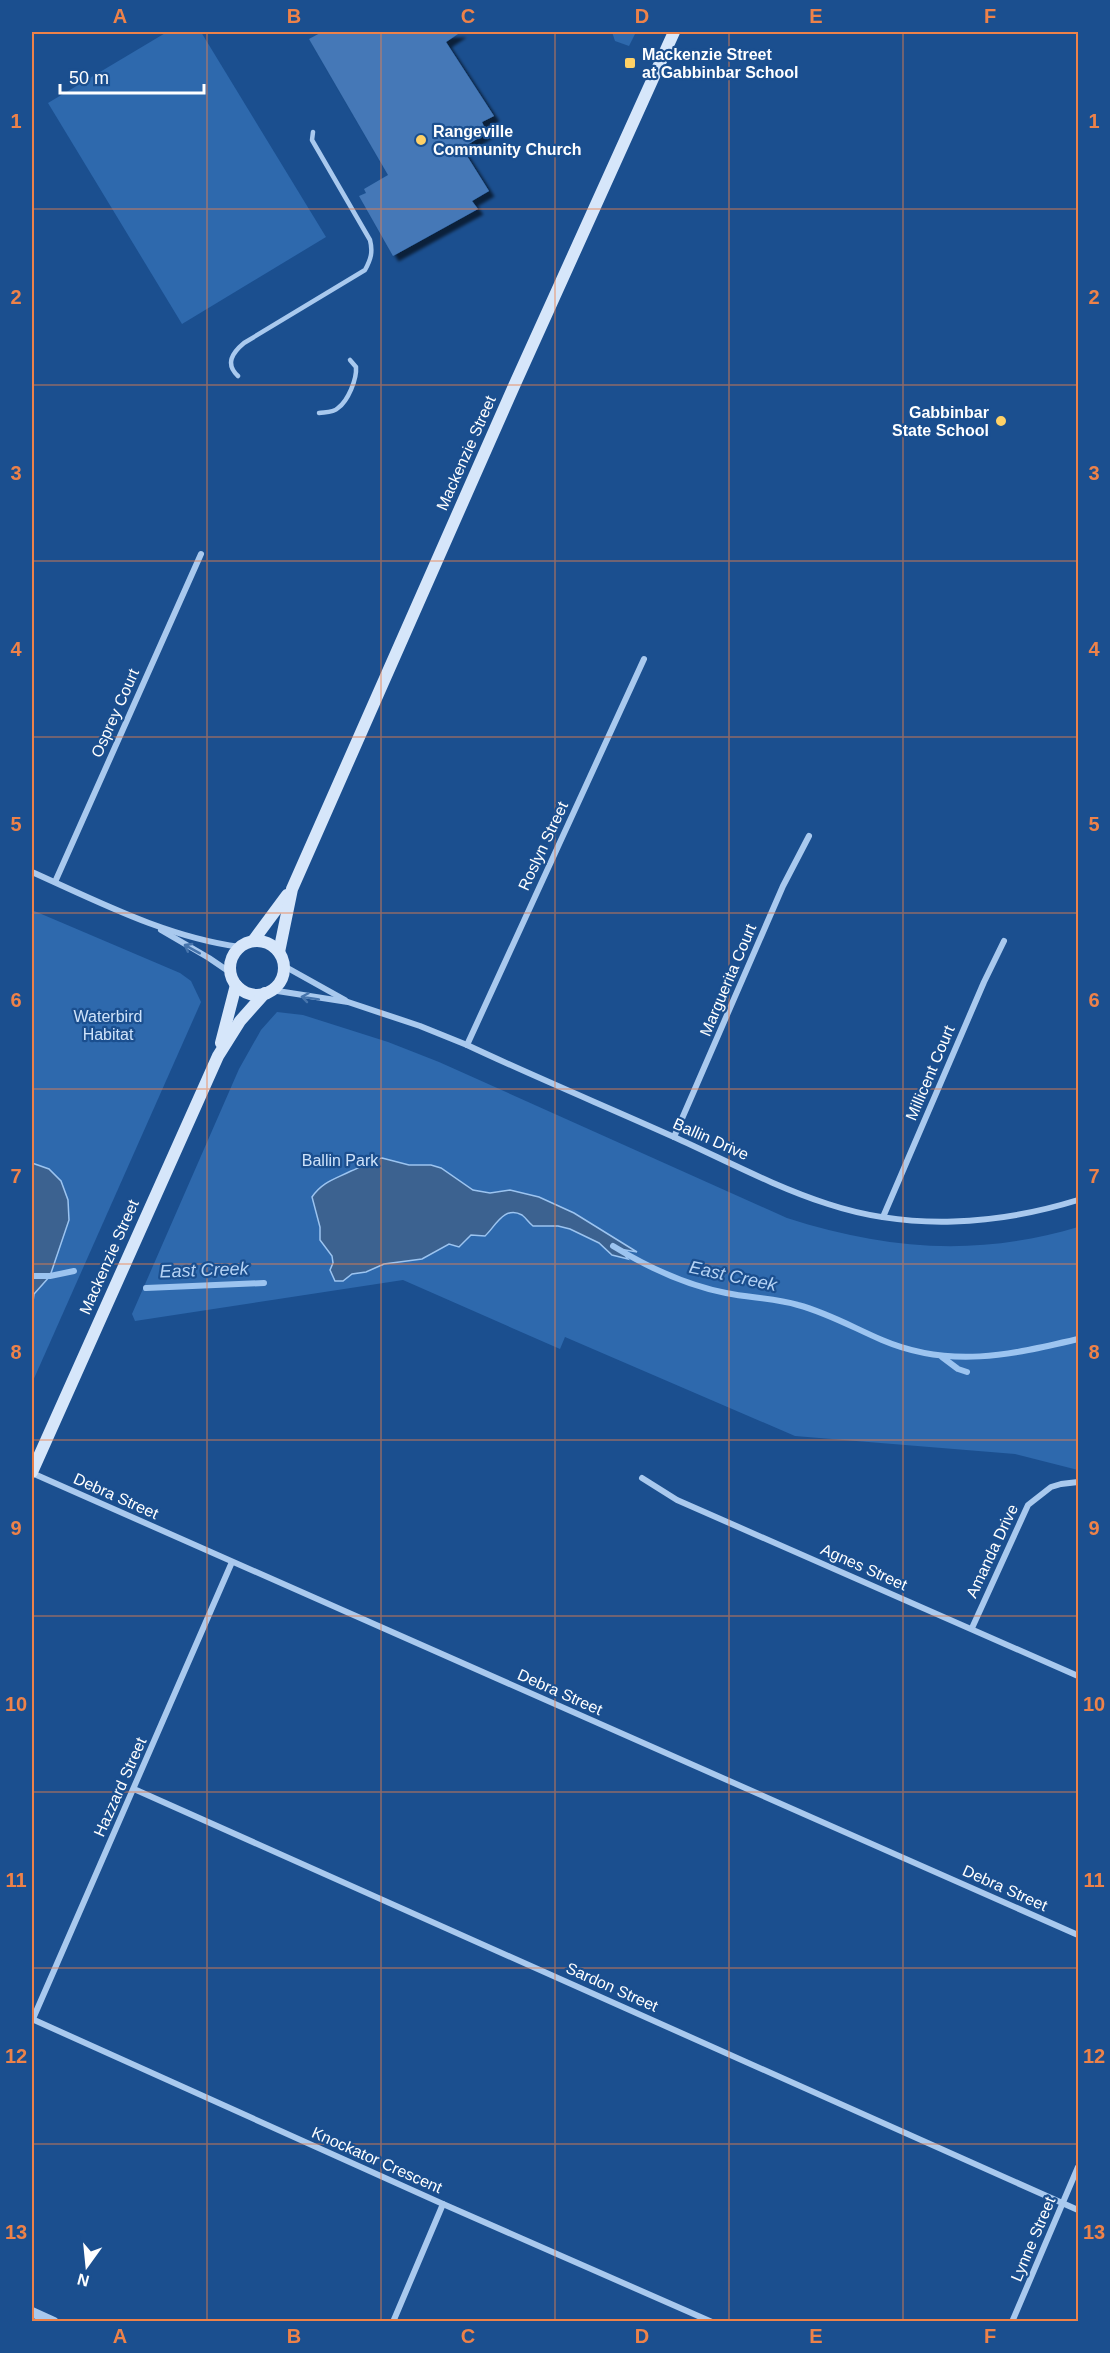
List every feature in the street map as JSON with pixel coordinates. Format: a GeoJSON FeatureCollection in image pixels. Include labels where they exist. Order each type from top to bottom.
{"type":"FeatureCollection","features":[{"type":"Feature","properties":{"kind":"main road","name":"Mackenzie Street"},"geometry":{"type":"LineString","coordinates":[[253,941],[291,889],[674,32]]}},
{"type":"Feature","properties":{"kind":"main road","name":"Mackenzie Street"},"geometry":{"type":"LineString","coordinates":[[279,952],[291,889]]}},
{"type":"Feature","properties":{"kind":"main road"},"geometry":{"type":"LineString","coordinates":[[253,941],[268,943],[279,952],[284,966],[281,980],[268,992],[250,993],[233,979],[232,959],[240,947],[253,941]]}},
{"type":"Feature","properties":{"kind":"main road","name":"Mackenzie Street"},"geometry":{"type":"LineString","coordinates":[[218,1056],[233,979]]}},
{"type":"Feature","properties":{"kind":"main road","name":"Mackenzie Street"},"geometry":{"type":"LineString","coordinates":[[32,1473],[218,1056],[240,1022],[268,992]]}},
{"type":"Feature","properties":{"kind":"street","name":"Osprey Court"},"geometry":{"type":"LineString","coordinates":[[55,882],[201,555]]}},
{"type":"Feature","properties":{"kind":"street","name":"Roslyn Street"},"geometry":{"type":"LineString","coordinates":[[466,1045],[644,659]]}},
{"type":"Feature","properties":{"kind":"street","name":"Marguerita Court"},"geometry":{"type":"LineString","coordinates":[[674,1137],[783,886],[809,836]]}},
{"type":"Feature","properties":{"kind":"street"},"geometry":{"type":"LineString","coordinates":[[32,872],[152,925],[209,958],[233,979]]}},
{"type":"Feature","properties":{"kind":"street"},"geometry":{"type":"LineString","coordinates":[[152,925],[214,944],[240,947]]}},
{"type":"Feature","properties":{"kind":"street","name":"Millicent Court"},"geometry":{"type":"LineString","coordinates":[[883,1217],[984,982],[1005,941]]}},
{"type":"Feature","properties":{"kind":"street","name":"Ballin Drive"},"geometry":{"type":"LineString","coordinates":[[284,966],[348,1002],[420,1026],[466,1045],[798,1193],[830,1204],[883,1217],[928,1222],[990,1220],[1021,1215],[1078,1200]]}},
{"type":"Feature","properties":{"kind":"street","name":"Ballin Drive"},"geometry":{"type":"LineString","coordinates":[[268,992],[348,1002]]}},
{"type":"Feature","properties":{"kind":"street","name":"Debra Street"},"geometry":{"type":"LineString","coordinates":[[32,1473],[1078,1935]]}},
{"type":"Feature","properties":{"kind":"street","name":"Agnes Street"},"geometry":{"type":"LineString","coordinates":[[642,1478],[677,1500],[1078,1676]]}},
{"type":"Feature","properties":{"kind":"street","name":"Amanda Drive"},"geometry":{"type":"LineString","coordinates":[[972,1629],[1028,1505],[1051,1487],[1078,1482]]}},
{"type":"Feature","properties":{"kind":"street","name":"Hazzard Street"},"geometry":{"type":"LineString","coordinates":[[32,2020],[232,1562]]}},
{"type":"Feature","properties":{"kind":"street","name":"Sardon Street"},"geometry":{"type":"LineString","coordinates":[[134,1789],[1078,2210]]}},
{"type":"Feature","properties":{"kind":"street","name":"Knockator Crescent"},"geometry":{"type":"LineString","coordinates":[[32,2020],[443,2205],[712,2322]]}},
{"type":"Feature","properties":{"kind":"street","name":"Lynne Street"},"geometry":{"type":"LineString","coordinates":[[1012,2322],[1078,2167]]}},
{"type":"Feature","properties":{"kind":"street"},"geometry":{"type":"LineString","coordinates":[[393,2322],[443,2205]]}},
{"type":"Feature","properties":{"kind":"street"},"geometry":{"type":"LineString","coordinates":[[32,2312],[54,2322]]}},
{"type":"Feature","properties":{"kind":"lane"},"geometry":{"type":"LineString","coordinates":[[238,376],[232,371],[230,362],[233,352],[244,343],[365,270],[370,262],[373,251],[370,240],[312,140],[313,132]]}},
{"type":"Feature","properties":{"kind":"lane"},"geometry":{"type":"LineString","coordinates":[[319,412],[329,412],[338,408],[346,398],[357,374],[356,367],[350,360]]}},
{"type":"Feature","properties":{"kind":"green space"},"geometry":{"type":"Polygon","coordinates":[[[167,32],[201,32],[326,237],[182,324],[48,103],[167,32]]]}},
{"type":"Feature","properties":{"kind":"green space"},"geometry":{"type":"Polygon","coordinates":[[[612,32],[636,32],[629,46],[615,41],[612,32]]]}},
{"type":"Feature","properties":{"kind":"green space","name":"Waterbird Habitat"},"geometry":{"type":"Polygon","coordinates":[[[32,910],[180,973],[191,981],[201,1002],[32,1383],[32,910]]]}},
{"type":"Feature","properties":{"kind":"green space","name":"Ballin Park"},"geometry":{"type":"Polygon","coordinates":[[[277,1012],[303,1015],[388,1042],[439,1062],[787,1218],[824,1229],[896,1243],[968,1246],[1041,1237],[1078,1227],[1078,1470],[1015,1454],[795,1436],[565,1337],[560,1349],[403,1280],[135,1321],[132,1314],[239,1069],[261,1030],[277,1012]]]}},
{"type":"Feature","properties":{"kind":"shaded area"},"geometry":{"type":"Polygon","coordinates":[[[382,1158],[409,1165],[431,1165],[441,1168],[473,1190],[490,1193],[510,1190],[539,1197],[574,1213],[637,1252],[620,1249],[628,1259],[612,1255],[599,1243],[570,1229],[558,1226],[533,1226],[522,1215],[510,1213],[500,1218],[485,1236],[471,1235],[459,1247],[449,1244],[422,1259],[384,1264],[366,1272],[352,1274],[343,1281],[335,1281],[330,1270],[333,1263],[332,1256],[320,1240],[320,1227],[312,1197],[329,1181],[370,1161],[382,1158]]]}},
{"type":"Feature","properties":{"kind":"shaded area"},"geometry":{"type":"Polygon","coordinates":[[[32,1163],[49,1169],[61,1181],[68,1200],[69,1220],[50,1276],[34,1294],[32,1309],[32,1163]]]}},
{"type":"Feature","properties":{"kind":"building","name":"Rangeville Community Church"},"geometry":{"type":"Polygon","coordinates":[[[322,32],[461,32],[446,42],[494,116],[482,122],[487,133],[462,148],[489,191],[472,201],[478,209],[393,256],[359,196],[366,193],[364,189],[388,175],[309,39],[322,32]]]}},
{"type":"Feature","properties":{"kind":"waterway","name":"East Creek"},"geometry":{"type":"LineString","coordinates":[[613,1246],[640,1262],[696,1285],[726,1293],[809,1308],[907,1349],[956,1357],[980,1356],[1028,1350],[1078,1339]]}},
{"type":"Feature","properties":{"kind":"waterway","name":"East Creek"},"geometry":{"type":"LineString","coordinates":[[32,1276],[50,1276],[74,1271]]}},
{"type":"Feature","properties":{"kind":"waterway","name":"East Creek"},"geometry":{"type":"LineString","coordinates":[[146,1288],[264,1283]]}},
{"type":"Feature","properties":{"kind":"waterway"},"geometry":{"type":"LineString","coordinates":[[942,1357],[958,1369],[967,1372]]}},
{"type":"Feature","properties":{"kind":"place","name":"Mackenzie Street at Gabbinbar School"},"geometry":{"type":"Point","coordinates":[630,63]}},
{"type":"Feature","properties":{"kind":"place","name":"Rangeville Community Church"},"geometry":{"type":"Point","coordinates":[421,140]}},
{"type":"Feature","properties":{"kind":"place","name":"Gabbinbar State School"},"geometry":{"type":"Point","coordinates":[1001,421]}}]}
